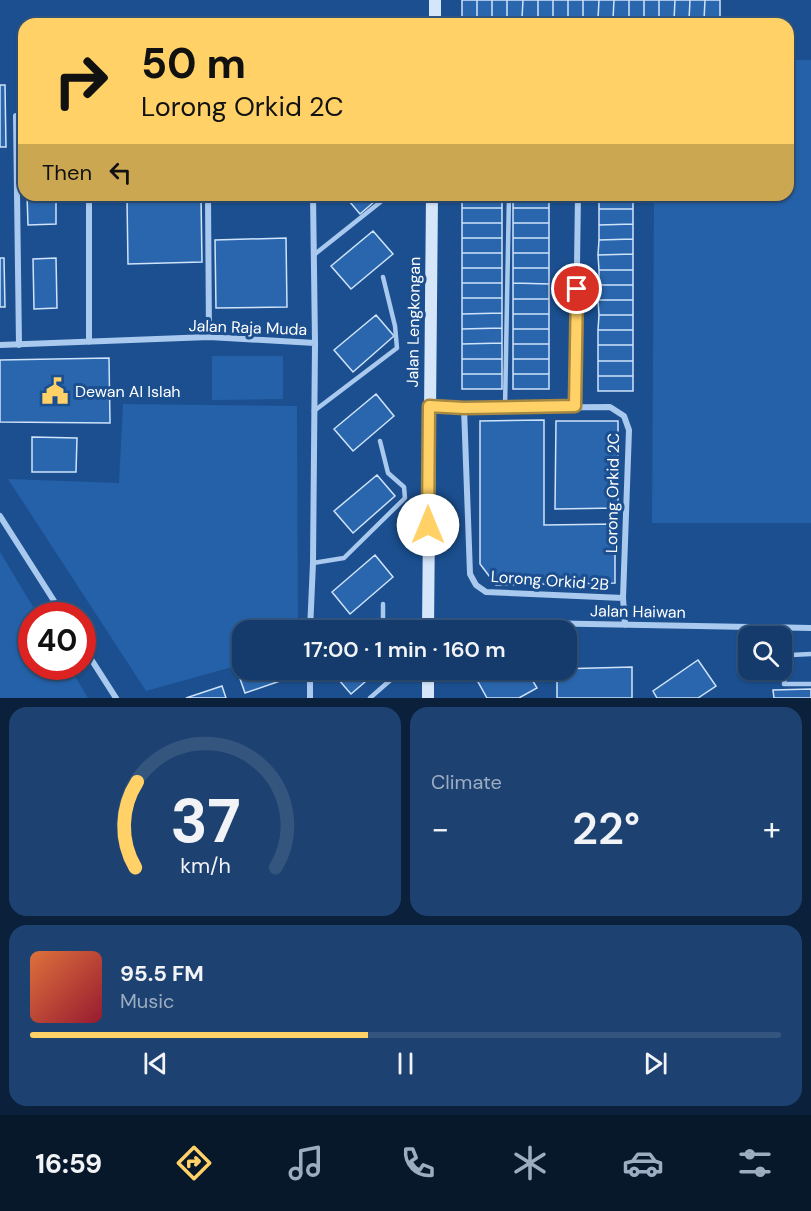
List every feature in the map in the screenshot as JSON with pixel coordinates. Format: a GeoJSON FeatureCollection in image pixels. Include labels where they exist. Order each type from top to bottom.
{"type":"FeatureCollection","features":[{"type":"Feature","properties":{"kind":"street"},"geometry":{"type":"LineString","coordinates":[[435,0],[435,18]]}},
{"type":"Feature","properties":{"kind":"street"},"geometry":{"type":"LineString","coordinates":[[16,116],[20,345]]}},
{"type":"Feature","properties":{"kind":"street"},"geometry":{"type":"LineString","coordinates":[[89,201],[89,342]]}},
{"type":"Feature","properties":{"kind":"street"},"geometry":{"type":"LineString","coordinates":[[208,201],[209,337]]}},
{"type":"Feature","properties":{"kind":"street"},"geometry":{"type":"LineString","coordinates":[[313,201],[315,343]]}},
{"type":"Feature","properties":{"kind":"street","name":"Jalan Lengkongan"},"geometry":{"type":"LineString","coordinates":[[428,620],[432,201]]}},
{"type":"Feature","properties":{"kind":"street"},"geometry":{"type":"LineString","coordinates":[[575,406],[578,201]]}},
{"type":"Feature","properties":{"kind":"street","name":"Jalan Raja Muda"},"geometry":{"type":"LineString","coordinates":[[0,345],[209,337],[315,343],[310,620]]}},
{"type":"Feature","properties":{"kind":"street","name":"Lorong Orkid 2C"},"geometry":{"type":"LineString","coordinates":[[429,406],[464,408],[610,407],[624,416],[629,430],[623,598],[625,625]]}},
{"type":"Feature","properties":{"kind":"street","name":"Lorong Orkid 2B"},"geometry":{"type":"LineString","coordinates":[[464,408],[470,573],[476,585],[486,592],[623,598]]}},
{"type":"Feature","properties":{"kind":"street"},"geometry":{"type":"LineString","coordinates":[[0,516],[55,602]]}},
{"type":"Feature","properties":{"kind":"street","name":"Jalan Haiwan"},"geometry":{"type":"LineString","coordinates":[[577,625],[811,628]]}},
{"type":"Feature","properties":{"kind":"street"},"geometry":{"type":"LineString","coordinates":[[96,667],[116,698]]}},
{"type":"Feature","properties":{"kind":"street"},"geometry":{"type":"LineString","coordinates":[[310,680],[310,698]]}},
{"type":"Feature","properties":{"kind":"street"},"geometry":{"type":"LineString","coordinates":[[428,680],[428,698]]}},
{"type":"Feature","properties":{"kind":"lane"},"geometry":{"type":"LineString","coordinates":[[315,254],[382,201]]}},
{"type":"Feature","properties":{"kind":"lane"},"geometry":{"type":"LineString","coordinates":[[505,408],[508,201]]}},
{"type":"Feature","properties":{"kind":"lane"},"geometry":{"type":"LineString","coordinates":[[314,411],[397,348],[395,326],[383,277]]}},
{"type":"Feature","properties":{"kind":"lane"},"geometry":{"type":"LineString","coordinates":[[313,563],[344,558],[405,498],[404,487],[388,473],[380,441]]}},
{"type":"Feature","properties":{"kind":"lane"},"geometry":{"type":"LineString","coordinates":[[383,604],[383,620]]}},
{"type":"Feature","properties":{"kind":"lane"},"geometry":{"type":"LineString","coordinates":[[811,654],[791,654],[786,662],[784,684],[811,684]]}},
{"type":"Feature","properties":{"kind":"lane"},"geometry":{"type":"LineString","coordinates":[[370,698],[390,680]]}},
{"type":"Feature","properties":{"kind":"shaded area"},"geometry":{"type":"Polygon","coordinates":[[[794,60],[811,60],[811,523],[652,523],[654,201],[794,201],[794,60]]]}},
{"type":"Feature","properties":{"kind":"shaded area"},"geometry":{"type":"Polygon","coordinates":[[[212,356],[283,356],[283,399],[212,400],[212,356]]]}},
{"type":"Feature","properties":{"kind":"shaded area"},"geometry":{"type":"Polygon","coordinates":[[[123,404],[297,406],[298,620],[232,620],[232,667],[146,691],[96,614],[96,602],[88,602],[8,479],[119,483],[123,404]]]}},
{"type":"Feature","properties":{"kind":"shaded area"},"geometry":{"type":"Polygon","coordinates":[[[0,552],[30,602],[18,602],[18,680],[77,680],[88,698],[0,698],[0,552]]]}},
{"type":"Feature","properties":{"kind":"building"},"geometry":{"type":"Polygon","coordinates":[[[462,0],[477,0],[477,18],[462,17],[462,0]]]}},
{"type":"Feature","properties":{"kind":"building"},"geometry":{"type":"Polygon","coordinates":[[[477,0],[492,0],[492,18],[477,18],[477,0]]]}},
{"type":"Feature","properties":{"kind":"building"},"geometry":{"type":"Polygon","coordinates":[[[492,0],[507,0],[507,18],[492,18],[492,0]]]}},
{"type":"Feature","properties":{"kind":"building"},"geometry":{"type":"Polygon","coordinates":[[[507,0],[523,0],[522,18],[507,18],[507,0]]]}},
{"type":"Feature","properties":{"kind":"building"},"geometry":{"type":"Polygon","coordinates":[[[523,0],[538,0],[538,18],[522,18],[523,0]]]}},
{"type":"Feature","properties":{"kind":"building"},"geometry":{"type":"Polygon","coordinates":[[[538,0],[553,0],[553,18],[538,18],[538,0]]]}},
{"type":"Feature","properties":{"kind":"building"},"geometry":{"type":"Polygon","coordinates":[[[553,0],[568,0],[568,18],[553,18],[553,0]]]}},
{"type":"Feature","properties":{"kind":"building"},"geometry":{"type":"Polygon","coordinates":[[[568,0],[583,0],[583,18],[568,18],[568,0]]]}},
{"type":"Feature","properties":{"kind":"building"},"geometry":{"type":"Polygon","coordinates":[[[583,0],[599,0],[598,18],[583,18],[583,0]]]}},
{"type":"Feature","properties":{"kind":"building"},"geometry":{"type":"Polygon","coordinates":[[[599,0],[614,0],[613,18],[598,18],[599,0]]]}},
{"type":"Feature","properties":{"kind":"building"},"geometry":{"type":"Polygon","coordinates":[[[614,0],[629,0],[629,18],[613,18],[614,0]]]}},
{"type":"Feature","properties":{"kind":"building"},"geometry":{"type":"Polygon","coordinates":[[[629,0],[644,0],[644,18],[629,18],[629,0]]]}},
{"type":"Feature","properties":{"kind":"building"},"geometry":{"type":"Polygon","coordinates":[[[644,0],[659,0],[659,18],[644,18],[644,0]]]}},
{"type":"Feature","properties":{"kind":"building"},"geometry":{"type":"Polygon","coordinates":[[[659,0],[675,0],[674,18],[659,18],[659,0]]]}},
{"type":"Feature","properties":{"kind":"building"},"geometry":{"type":"Polygon","coordinates":[[[675,0],[690,0],[689,18],[674,18],[675,0]]]}},
{"type":"Feature","properties":{"kind":"building"},"geometry":{"type":"Polygon","coordinates":[[[690,0],[705,0],[704,18],[689,18],[690,0]]]}},
{"type":"Feature","properties":{"kind":"building"},"geometry":{"type":"Polygon","coordinates":[[[705,0],[720,0],[720,18],[704,18],[705,0]]]}},
{"type":"Feature","properties":{"kind":"building"},"geometry":{"type":"Polygon","coordinates":[[[0,85],[5,85],[6,147],[0,147],[0,85]]]}},
{"type":"Feature","properties":{"kind":"building"},"geometry":{"type":"Polygon","coordinates":[[[27,201],[56,201],[56,224],[28,225],[27,201]]]}},
{"type":"Feature","properties":{"kind":"building"},"geometry":{"type":"Polygon","coordinates":[[[127,201],[201,201],[202,262],[128,264],[127,201]]]}},
{"type":"Feature","properties":{"kind":"building"},"geometry":{"type":"Polygon","coordinates":[[[349,201],[375,201],[360,214],[349,201]]]}},
{"type":"Feature","properties":{"kind":"building"},"geometry":{"type":"Polygon","coordinates":[[[462,201],[502,201],[502,208],[462,208],[462,201]]]}},
{"type":"Feature","properties":{"kind":"building"},"geometry":{"type":"Polygon","coordinates":[[[513,201],[549,201],[549,208],[513,208],[513,201]]]}},
{"type":"Feature","properties":{"kind":"building"},"geometry":{"type":"Polygon","coordinates":[[[599,201],[633,201],[633,209],[599,209],[599,201]]]}},
{"type":"Feature","properties":{"kind":"building"},"geometry":{"type":"Polygon","coordinates":[[[462,208],[502,208],[502,223],[462,223],[462,208]]]}},
{"type":"Feature","properties":{"kind":"building"},"geometry":{"type":"Polygon","coordinates":[[[513,208],[549,208],[549,223],[513,223],[513,208]]]}},
{"type":"Feature","properties":{"kind":"building"},"geometry":{"type":"Polygon","coordinates":[[[599,209],[633,209],[633,224],[599,225],[599,209]]]}},
{"type":"Feature","properties":{"kind":"building"},"geometry":{"type":"Polygon","coordinates":[[[462,223],[502,223],[502,238],[462,238],[462,223]]]}},
{"type":"Feature","properties":{"kind":"building"},"geometry":{"type":"Polygon","coordinates":[[[513,223],[549,223],[549,238],[513,238],[513,223]]]}},
{"type":"Feature","properties":{"kind":"building"},"geometry":{"type":"Polygon","coordinates":[[[633,224],[633,239],[599,240],[599,225],[633,224]]]}},
{"type":"Feature","properties":{"kind":"building"},"geometry":{"type":"Polygon","coordinates":[[[373,231],[393,254],[351,289],[331,266],[373,231]]]}},
{"type":"Feature","properties":{"kind":"building"},"geometry":{"type":"Polygon","coordinates":[[[286,238],[287,307],[216,308],[215,240],[286,238]]]}},
{"type":"Feature","properties":{"kind":"building"},"geometry":{"type":"Polygon","coordinates":[[[462,238],[502,238],[502,253],[462,253],[462,238]]]}},
{"type":"Feature","properties":{"kind":"building"},"geometry":{"type":"Polygon","coordinates":[[[513,238],[549,238],[549,253],[513,253],[513,238]]]}},
{"type":"Feature","properties":{"kind":"building"},"geometry":{"type":"Polygon","coordinates":[[[633,239],[633,254],[598,255],[599,240],[633,239]]]}},
{"type":"Feature","properties":{"kind":"building"},"geometry":{"type":"Polygon","coordinates":[[[462,253],[502,253],[502,268],[462,268],[462,253]]]}},
{"type":"Feature","properties":{"kind":"building"},"geometry":{"type":"Polygon","coordinates":[[[513,253],[549,253],[549,268],[513,268],[513,253]]]}},
{"type":"Feature","properties":{"kind":"building"},"geometry":{"type":"Polygon","coordinates":[[[633,254],[633,270],[599,270],[598,255],[633,254]]]}},
{"type":"Feature","properties":{"kind":"building"},"geometry":{"type":"Polygon","coordinates":[[[0,258],[4,258],[5,307],[0,307],[0,258]]]}},
{"type":"Feature","properties":{"kind":"building"},"geometry":{"type":"Polygon","coordinates":[[[56,258],[57,308],[34,309],[33,259],[56,258]]]}},
{"type":"Feature","properties":{"kind":"building"},"geometry":{"type":"Polygon","coordinates":[[[462,268],[502,268],[502,283],[462,283],[462,268]]]}},
{"type":"Feature","properties":{"kind":"building"},"geometry":{"type":"Polygon","coordinates":[[[513,268],[549,268],[549,284],[513,283],[513,268]]]}},
{"type":"Feature","properties":{"kind":"building"},"geometry":{"type":"Polygon","coordinates":[[[599,270],[633,270],[633,285],[599,285],[599,270]]]}},
{"type":"Feature","properties":{"kind":"building"},"geometry":{"type":"Polygon","coordinates":[[[462,283],[502,283],[502,298],[462,298],[462,283]]]}},
{"type":"Feature","properties":{"kind":"building"},"geometry":{"type":"Polygon","coordinates":[[[513,283],[549,284],[549,299],[513,299],[513,283]]]}},
{"type":"Feature","properties":{"kind":"building"},"geometry":{"type":"Polygon","coordinates":[[[599,285],[633,285],[633,300],[598,300],[599,285]]]}},
{"type":"Feature","properties":{"kind":"building"},"geometry":{"type":"Polygon","coordinates":[[[462,298],[502,298],[502,313],[462,314],[462,298]]]}},
{"type":"Feature","properties":{"kind":"building"},"geometry":{"type":"Polygon","coordinates":[[[513,299],[549,299],[549,314],[513,314],[513,299]]]}},
{"type":"Feature","properties":{"kind":"building"},"geometry":{"type":"Polygon","coordinates":[[[598,300],[633,300],[633,315],[599,315],[598,300]]]}},
{"type":"Feature","properties":{"kind":"building"},"geometry":{"type":"Polygon","coordinates":[[[502,313],[502,328],[462,329],[462,314],[502,313]]]}},
{"type":"Feature","properties":{"kind":"building"},"geometry":{"type":"Polygon","coordinates":[[[513,314],[549,314],[549,329],[513,329],[513,314]]]}},
{"type":"Feature","properties":{"kind":"building"},"geometry":{"type":"Polygon","coordinates":[[[376,315],[394,336],[353,372],[334,350],[376,315]]]}},
{"type":"Feature","properties":{"kind":"building"},"geometry":{"type":"Polygon","coordinates":[[[599,315],[633,315],[633,330],[598,330],[599,315]]]}},
{"type":"Feature","properties":{"kind":"building"},"geometry":{"type":"Polygon","coordinates":[[[502,328],[502,343],[462,344],[462,329],[502,328]]]}},
{"type":"Feature","properties":{"kind":"building"},"geometry":{"type":"Polygon","coordinates":[[[513,329],[549,329],[549,344],[513,344],[513,329]]]}},
{"type":"Feature","properties":{"kind":"building"},"geometry":{"type":"Polygon","coordinates":[[[598,330],[633,330],[633,345],[598,345],[598,330]]]}},
{"type":"Feature","properties":{"kind":"building"},"geometry":{"type":"Polygon","coordinates":[[[502,343],[502,359],[462,359],[462,344],[502,343]]]}},
{"type":"Feature","properties":{"kind":"building"},"geometry":{"type":"Polygon","coordinates":[[[513,344],[549,344],[549,359],[513,359],[513,344]]]}},
{"type":"Feature","properties":{"kind":"building"},"geometry":{"type":"Polygon","coordinates":[[[598,345],[633,345],[633,361],[598,361],[598,345]]]}},
{"type":"Feature","properties":{"kind":"building","name":"Dewan Al Islah"},"geometry":{"type":"Polygon","coordinates":[[[109,358],[110,423],[0,422],[0,360],[109,358]]]}},
{"type":"Feature","properties":{"kind":"building"},"geometry":{"type":"Polygon","coordinates":[[[462,359],[502,359],[502,374],[462,374],[462,359]]]}},
{"type":"Feature","properties":{"kind":"building"},"geometry":{"type":"Polygon","coordinates":[[[513,359],[549,359],[549,374],[513,374],[513,359]]]}},
{"type":"Feature","properties":{"kind":"building"},"geometry":{"type":"Polygon","coordinates":[[[598,361],[633,361],[633,376],[598,376],[598,361]]]}},
{"type":"Feature","properties":{"kind":"building"},"geometry":{"type":"Polygon","coordinates":[[[462,374],[502,374],[502,389],[462,389],[462,374]]]}},
{"type":"Feature","properties":{"kind":"building"},"geometry":{"type":"Polygon","coordinates":[[[513,374],[549,374],[549,389],[513,389],[513,374]]]}},
{"type":"Feature","properties":{"kind":"building"},"geometry":{"type":"Polygon","coordinates":[[[598,376],[633,376],[633,391],[598,391],[598,376]]]}},
{"type":"Feature","properties":{"kind":"building"},"geometry":{"type":"Polygon","coordinates":[[[376,394],[394,416],[353,451],[334,429],[376,394]]]}},
{"type":"Feature","properties":{"kind":"building"},"geometry":{"type":"Polygon","coordinates":[[[544,420],[544,525],[615,524],[615,583],[496,585],[480,564],[480,421],[544,420]]]}},
{"type":"Feature","properties":{"kind":"building"},"geometry":{"type":"Polygon","coordinates":[[[556,421],[618,421],[618,508],[555,509],[556,421]]]}},
{"type":"Feature","properties":{"kind":"building"},"geometry":{"type":"Polygon","coordinates":[[[32,437],[77,438],[76,472],[32,472],[32,437]]]}},
{"type":"Feature","properties":{"kind":"building"},"geometry":{"type":"Polygon","coordinates":[[[377,475],[395,496],[353,533],[334,511],[377,475]]]}},
{"type":"Feature","properties":{"kind":"building"},"geometry":{"type":"Polygon","coordinates":[[[375,555],[393,577],[350,614],[332,592],[375,555]]]}},
{"type":"Feature","properties":{"kind":"building"},"geometry":{"type":"Polygon","coordinates":[[[698,660],[716,686],[698,698],[657,698],[653,691],[698,660]]]}},
{"type":"Feature","properties":{"kind":"building"},"geometry":{"type":"Polygon","coordinates":[[[632,667],[632,698],[557,698],[557,680],[577,680],[577,668],[632,667]]]}},
{"type":"Feature","properties":{"kind":"building"},"geometry":{"type":"Polygon","coordinates":[[[240,680],[283,680],[245,693],[240,680]]]}},
{"type":"Feature","properties":{"kind":"building"},"geometry":{"type":"Polygon","coordinates":[[[339,680],[367,680],[351,694],[339,680]]]}},
{"type":"Feature","properties":{"kind":"building"},"geometry":{"type":"Polygon","coordinates":[[[477,680],[532,680],[537,688],[519,698],[487,698],[477,680]]]}},
{"type":"Feature","properties":{"kind":"building"},"geometry":{"type":"Polygon","coordinates":[[[222,686],[226,698],[186,698],[222,686]]]}},
{"type":"Feature","properties":{"kind":"building"},"geometry":{"type":"Polygon","coordinates":[[[811,689],[811,698],[774,698],[773,690],[811,689]]]}},
{"type":"Feature","properties":{"kind":"place","name":"Dewan Al Islah"},"geometry":{"type":"Point","coordinates":[55,391]}},
{"type":"Feature","properties":{"kind":"route"},"geometry":{"type":"LineString","coordinates":[[428,525],[429,406],[464,408],[575,406],[577,289]]}}]}
